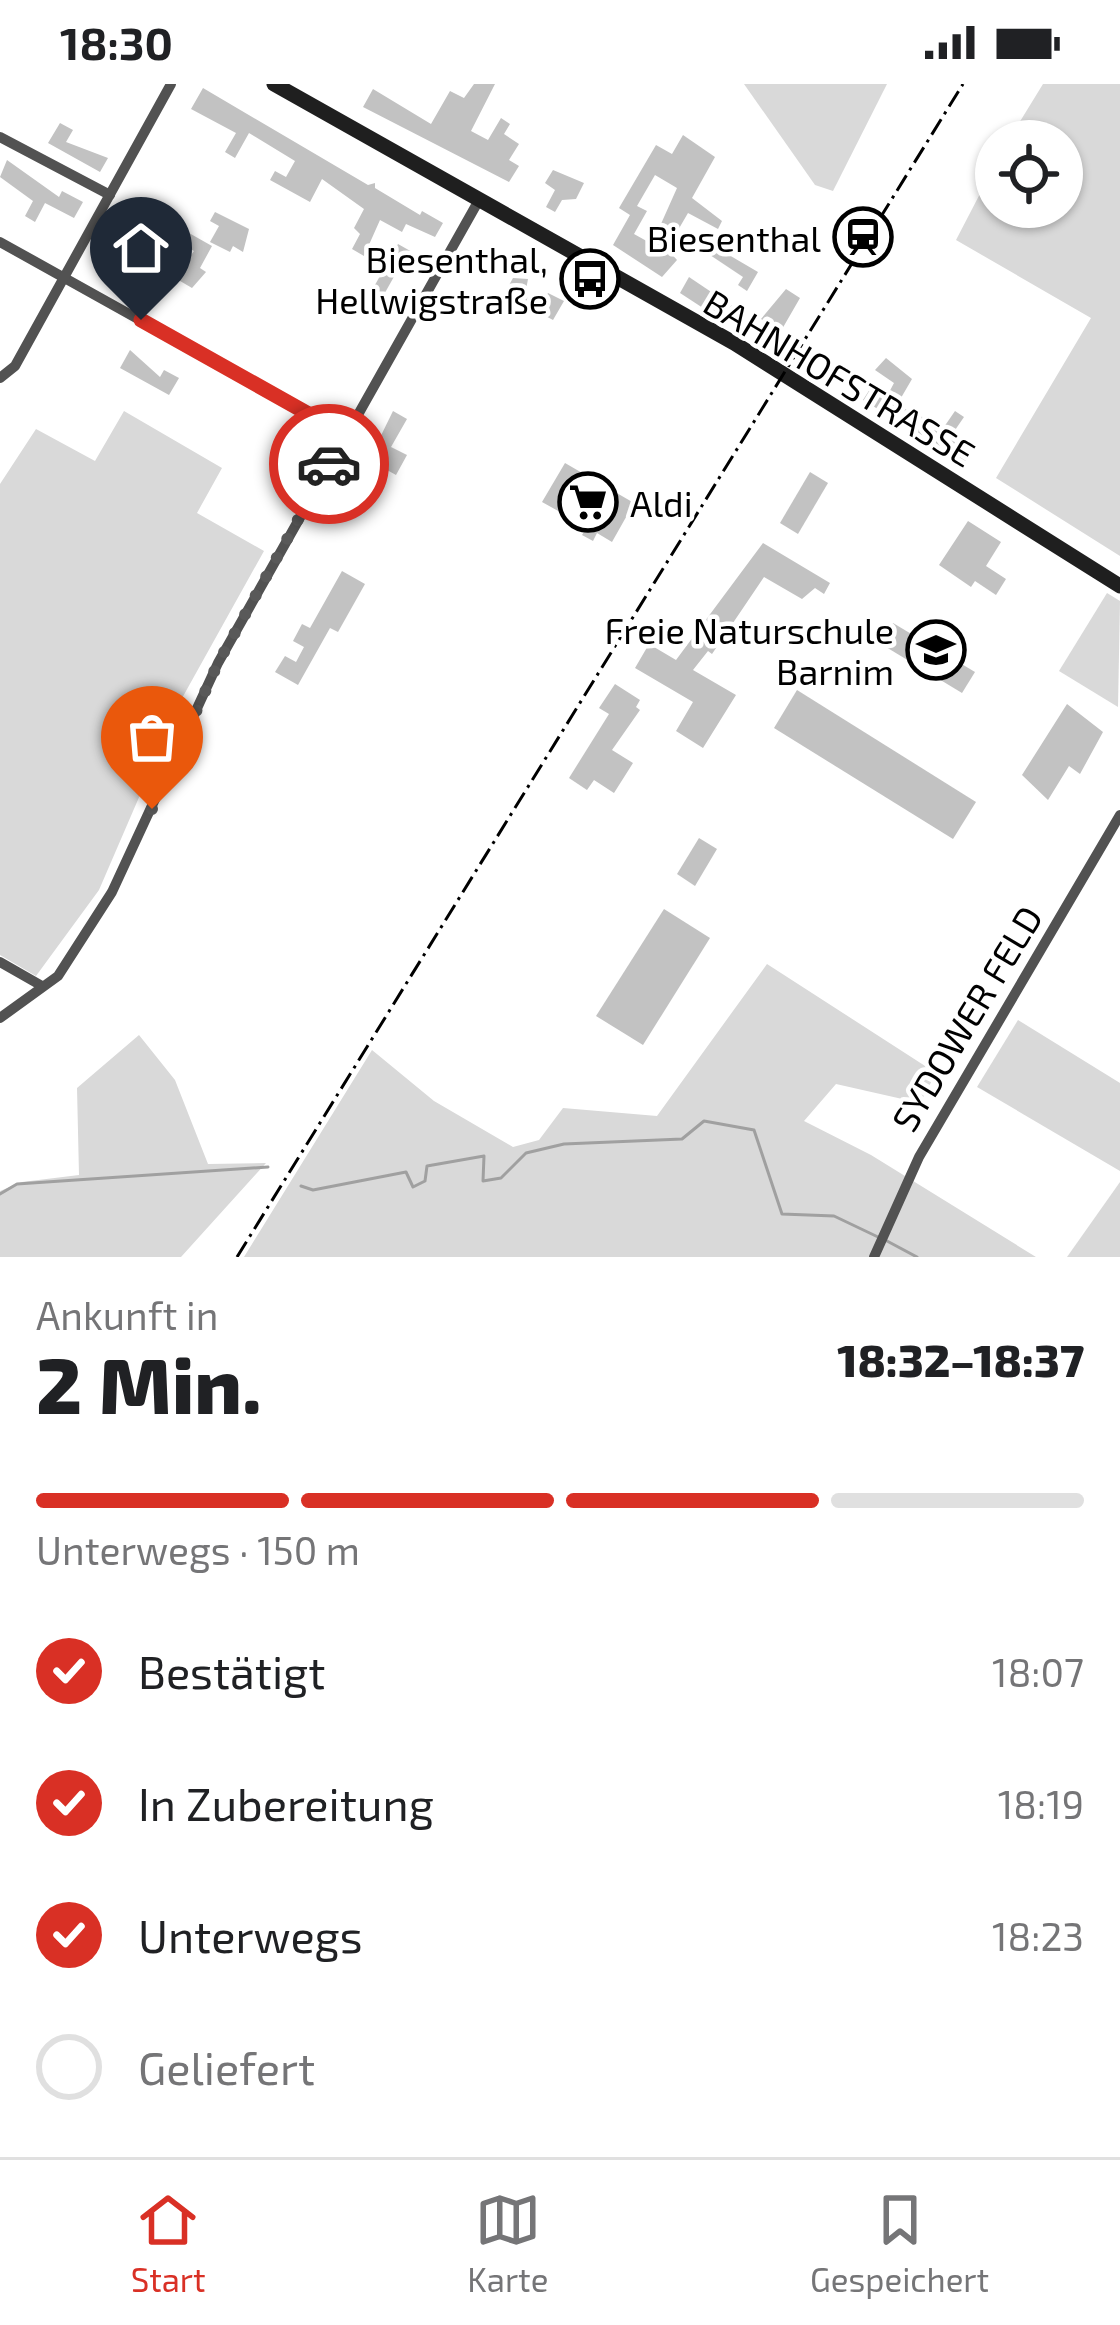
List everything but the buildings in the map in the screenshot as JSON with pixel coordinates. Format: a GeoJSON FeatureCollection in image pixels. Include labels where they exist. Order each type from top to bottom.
{"type":"FeatureCollection","features":[{"type":"Feature","properties":{"kind":"main road","name":"BAHNHOFSTRASSE"},"geometry":{"type":"LineString","coordinates":[[274,84],[785,374],[1120,586]]}},
{"type":"Feature","properties":{"kind":"street"},"geometry":{"type":"LineString","coordinates":[[0,378],[14,366],[171,84]]}},
{"type":"Feature","properties":{"kind":"street"},"geometry":{"type":"LineString","coordinates":[[0,137],[110,194]]}},
{"type":"Feature","properties":{"kind":"street"},"geometry":{"type":"LineString","coordinates":[[0,1018],[58,976],[112,892],[218,663],[479,200]]}},
{"type":"Feature","properties":{"kind":"street"},"geometry":{"type":"LineString","coordinates":[[0,242],[346,435]]}},
{"type":"Feature","properties":{"kind":"street","name":"SYDOWER FELD"},"geometry":{"type":"LineString","coordinates":[[874,1257],[884,1226],[919,1157],[1120,815]]}},
{"type":"Feature","properties":{"kind":"street"},"geometry":{"type":"LineString","coordinates":[[0,962],[41,986]]}},
{"type":"Feature","properties":{"kind":"shaded area"},"geometry":{"type":"Polygon","coordinates":[[[744,84],[887,84],[833,191],[815,185],[744,84]]]}},
{"type":"Feature","properties":{"kind":"shaded area"},"geometry":{"type":"Polygon","coordinates":[[[1043,84],[1120,84],[1120,556],[996,478],[1091,318],[956,240],[975,203],[975,228],[1083,228],[1083,120],[1021,120],[1043,84]]]}},
{"type":"Feature","properties":{"kind":"shaded area"},"geometry":{"type":"Polygon","coordinates":[[[124,411],[222,468],[197,513],[264,551],[181,700],[99,890],[36,976],[0,955],[0,484],[36,429],[95,461],[124,411]]]}},
{"type":"Feature","properties":{"kind":"shaded area"},"geometry":{"type":"Polygon","coordinates":[[[1107,593],[1120,601],[1118,707],[1059,671],[1107,593]]]}},
{"type":"Feature","properties":{"kind":"shaded area"},"geometry":{"type":"Polygon","coordinates":[[[767,964],[936,1073],[920,1103],[836,1084],[804,1121],[871,1155],[1036,1257],[244,1257],[372,1050],[434,1101],[513,1147],[539,1140],[563,1108],[657,1116],[767,964]]]}},
{"type":"Feature","properties":{"kind":"shaded area"},"geometry":{"type":"Polygon","coordinates":[[[1018,1020],[1120,1083],[1120,1171],[977,1087],[1018,1020]]]}},
{"type":"Feature","properties":{"kind":"shaded area"},"geometry":{"type":"Polygon","coordinates":[[[139,1035],[175,1080],[208,1164],[266,1163],[181,1257],[0,1257],[0,1191],[22,1182],[79,1175],[77,1088],[139,1035]]]}},
{"type":"Feature","properties":{"kind":"shaded area"},"geometry":{"type":"Polygon","coordinates":[[[1120,1182],[1120,1257],[1067,1257],[1120,1182]]]}},
{"type":"Feature","properties":{"kind":"waterway"},"geometry":{"type":"LineString","coordinates":[[301,1186],[313,1190],[406,1172],[413,1187],[425,1181],[427,1166],[484,1156],[483,1181],[501,1178],[526,1153],[564,1144],[682,1139],[704,1121],[754,1130],[782,1214],[834,1216],[878,1237]]}},
{"type":"Feature","properties":{"kind":"waterway"},"geometry":{"type":"LineString","coordinates":[[0,1194],[17,1184],[268,1167]]}},
{"type":"Feature","properties":{"kind":"waterway"},"geometry":{"type":"LineString","coordinates":[[887,1241],[917,1257]]}},
{"type":"Feature","properties":{"kind":"railway"},"geometry":{"type":"LineString","coordinates":[[237,1257],[963,84]]}},
{"type":"Feature","properties":{"kind":"way so far"},"geometry":{"type":"LineString","coordinates":[[152,809],[203,692],[329,464]]}},
{"type":"Feature","properties":{"kind":"place","name":"Biesenthal"},"geometry":{"type":"Point","coordinates":[863,237]}},
{"type":"Feature","properties":{"kind":"place","name":"Biesenthal, Hellwigstraße"},"geometry":{"type":"Point","coordinates":[590,279]}},
{"type":"Feature","properties":{"kind":"place","name":"Aldi"},"geometry":{"type":"Point","coordinates":[588,502]}},
{"type":"Feature","properties":{"kind":"place","name":"Freie Naturschule Barnim"},"geometry":{"type":"Point","coordinates":[936,650]}},
{"type":"Feature","properties":{"kind":"route"},"geometry":{"type":"LineString","coordinates":[[141,320],[346,435],[329,464]]}}]}
